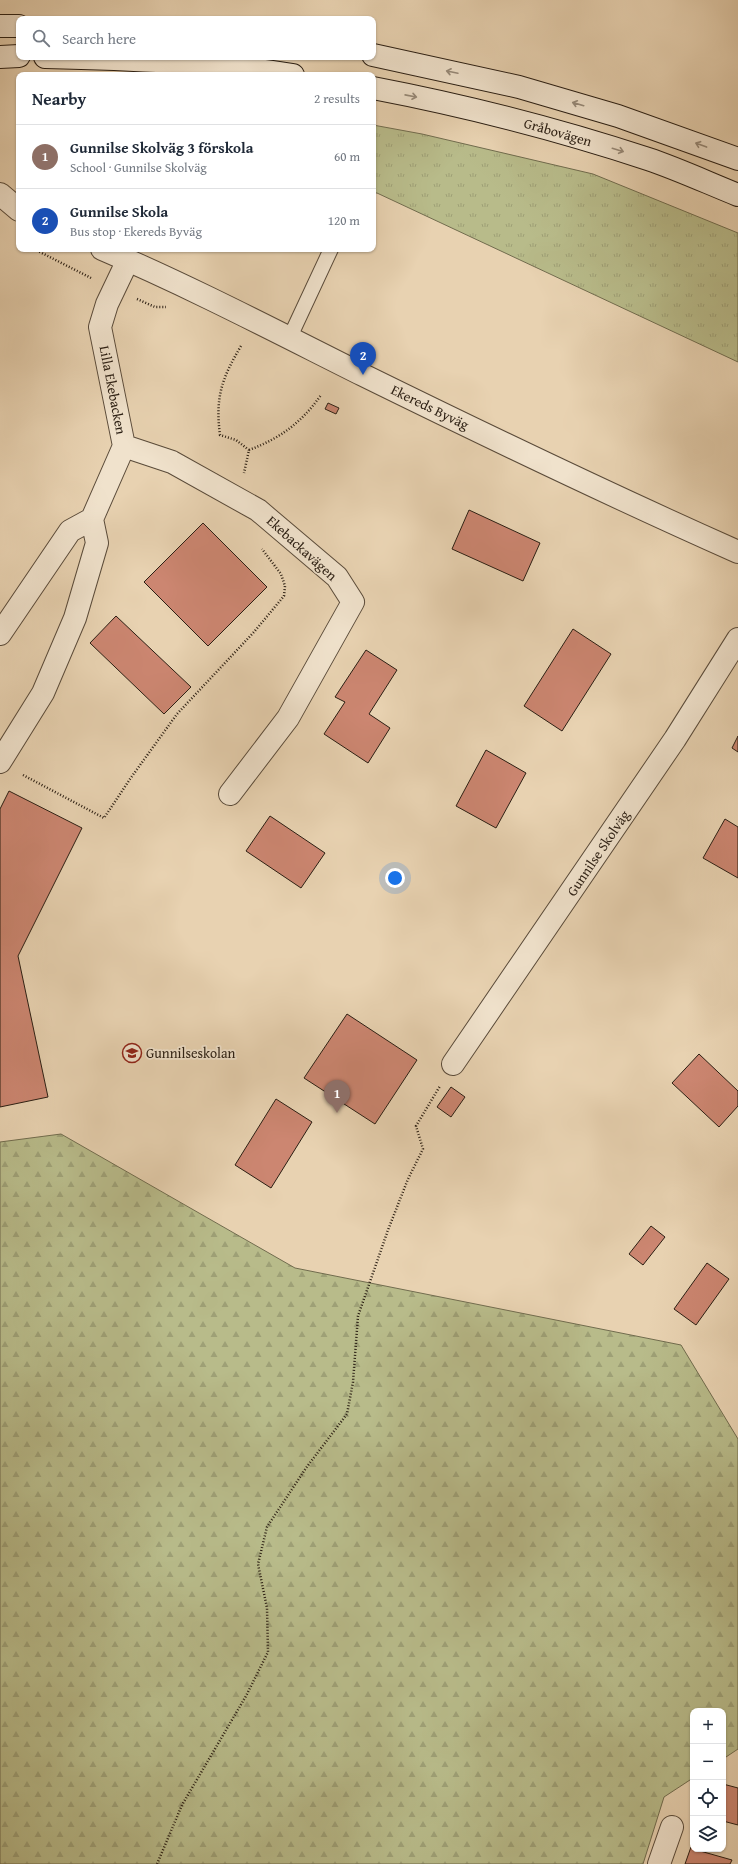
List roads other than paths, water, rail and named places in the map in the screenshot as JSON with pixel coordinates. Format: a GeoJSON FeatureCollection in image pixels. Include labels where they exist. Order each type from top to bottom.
{"type":"FeatureCollection","features":[{"type":"Feature","properties":{"kind":"street"},"geometry":{"type":"LineString","coordinates":[[0,26],[16,26]]}},
{"type":"Feature","properties":{"kind":"street"},"geometry":{"type":"LineString","coordinates":[[0,57],[16,56]]}},
{"type":"Feature","properties":{"kind":"street"},"geometry":{"type":"LineString","coordinates":[[376,56],[519,87],[618,116],[738,159]]}},
{"type":"Feature","properties":{"kind":"street"},"geometry":{"type":"LineString","coordinates":[[155,60],[274,72]]}},
{"type":"Feature","properties":{"kind":"street","name":"Gråbovägen"},"geometry":{"type":"LineString","coordinates":[[376,89],[455,104],[557,131],[650,160],[738,195]]}},
{"type":"Feature","properties":{"kind":"street"},"geometry":{"type":"LineString","coordinates":[[0,194],[16,207]]}},
{"type":"Feature","properties":{"kind":"street","name":"Ekereds Byväg"},"geometry":{"type":"LineString","coordinates":[[109,252],[290,337],[616,497],[738,552]]}},
{"type":"Feature","properties":{"kind":"street","name":"Lilla Ekebacken"},"geometry":{"type":"LineString","coordinates":[[92,519],[124,446],[100,327],[107,304],[128,260]]}},
{"type":"Feature","properties":{"kind":"street","name":"Ekebackavägen"},"geometry":{"type":"LineString","coordinates":[[124,446],[172,462],[258,510],[337,577],[353,602],[288,718],[230,794]]}},
{"type":"Feature","properties":{"kind":"street"},"geometry":{"type":"LineString","coordinates":[[0,634],[70,531],[92,519],[97,543],[75,618],[43,693],[0,762]]}},
{"type":"Feature","properties":{"kind":"street","name":"Gunnilse Skolväg"},"geometry":{"type":"LineString","coordinates":[[453,1064],[676,740],[738,638]]}},
{"type":"Feature","properties":{"kind":"street"},"geometry":{"type":"LineString","coordinates":[[659,1864],[672,1826]]}},
{"type":"Feature","properties":{"kind":"lane"},"geometry":{"type":"LineString","coordinates":[[290,337],[330,252]]}},
{"type":"Feature","properties":{"kind":"place","name":"Gunnilse Skola"},"geometry":{"type":"Point","coordinates":[363,375]}},
{"type":"Feature","properties":{"kind":"place","name":"Gunnilseskolan"},"geometry":{"type":"Point","coordinates":[132,1053]}},
{"type":"Feature","properties":{"kind":"place","name":"Gunnilse Skolväg 3 förskola"},"geometry":{"type":"Point","coordinates":[337,1113]}}]}
